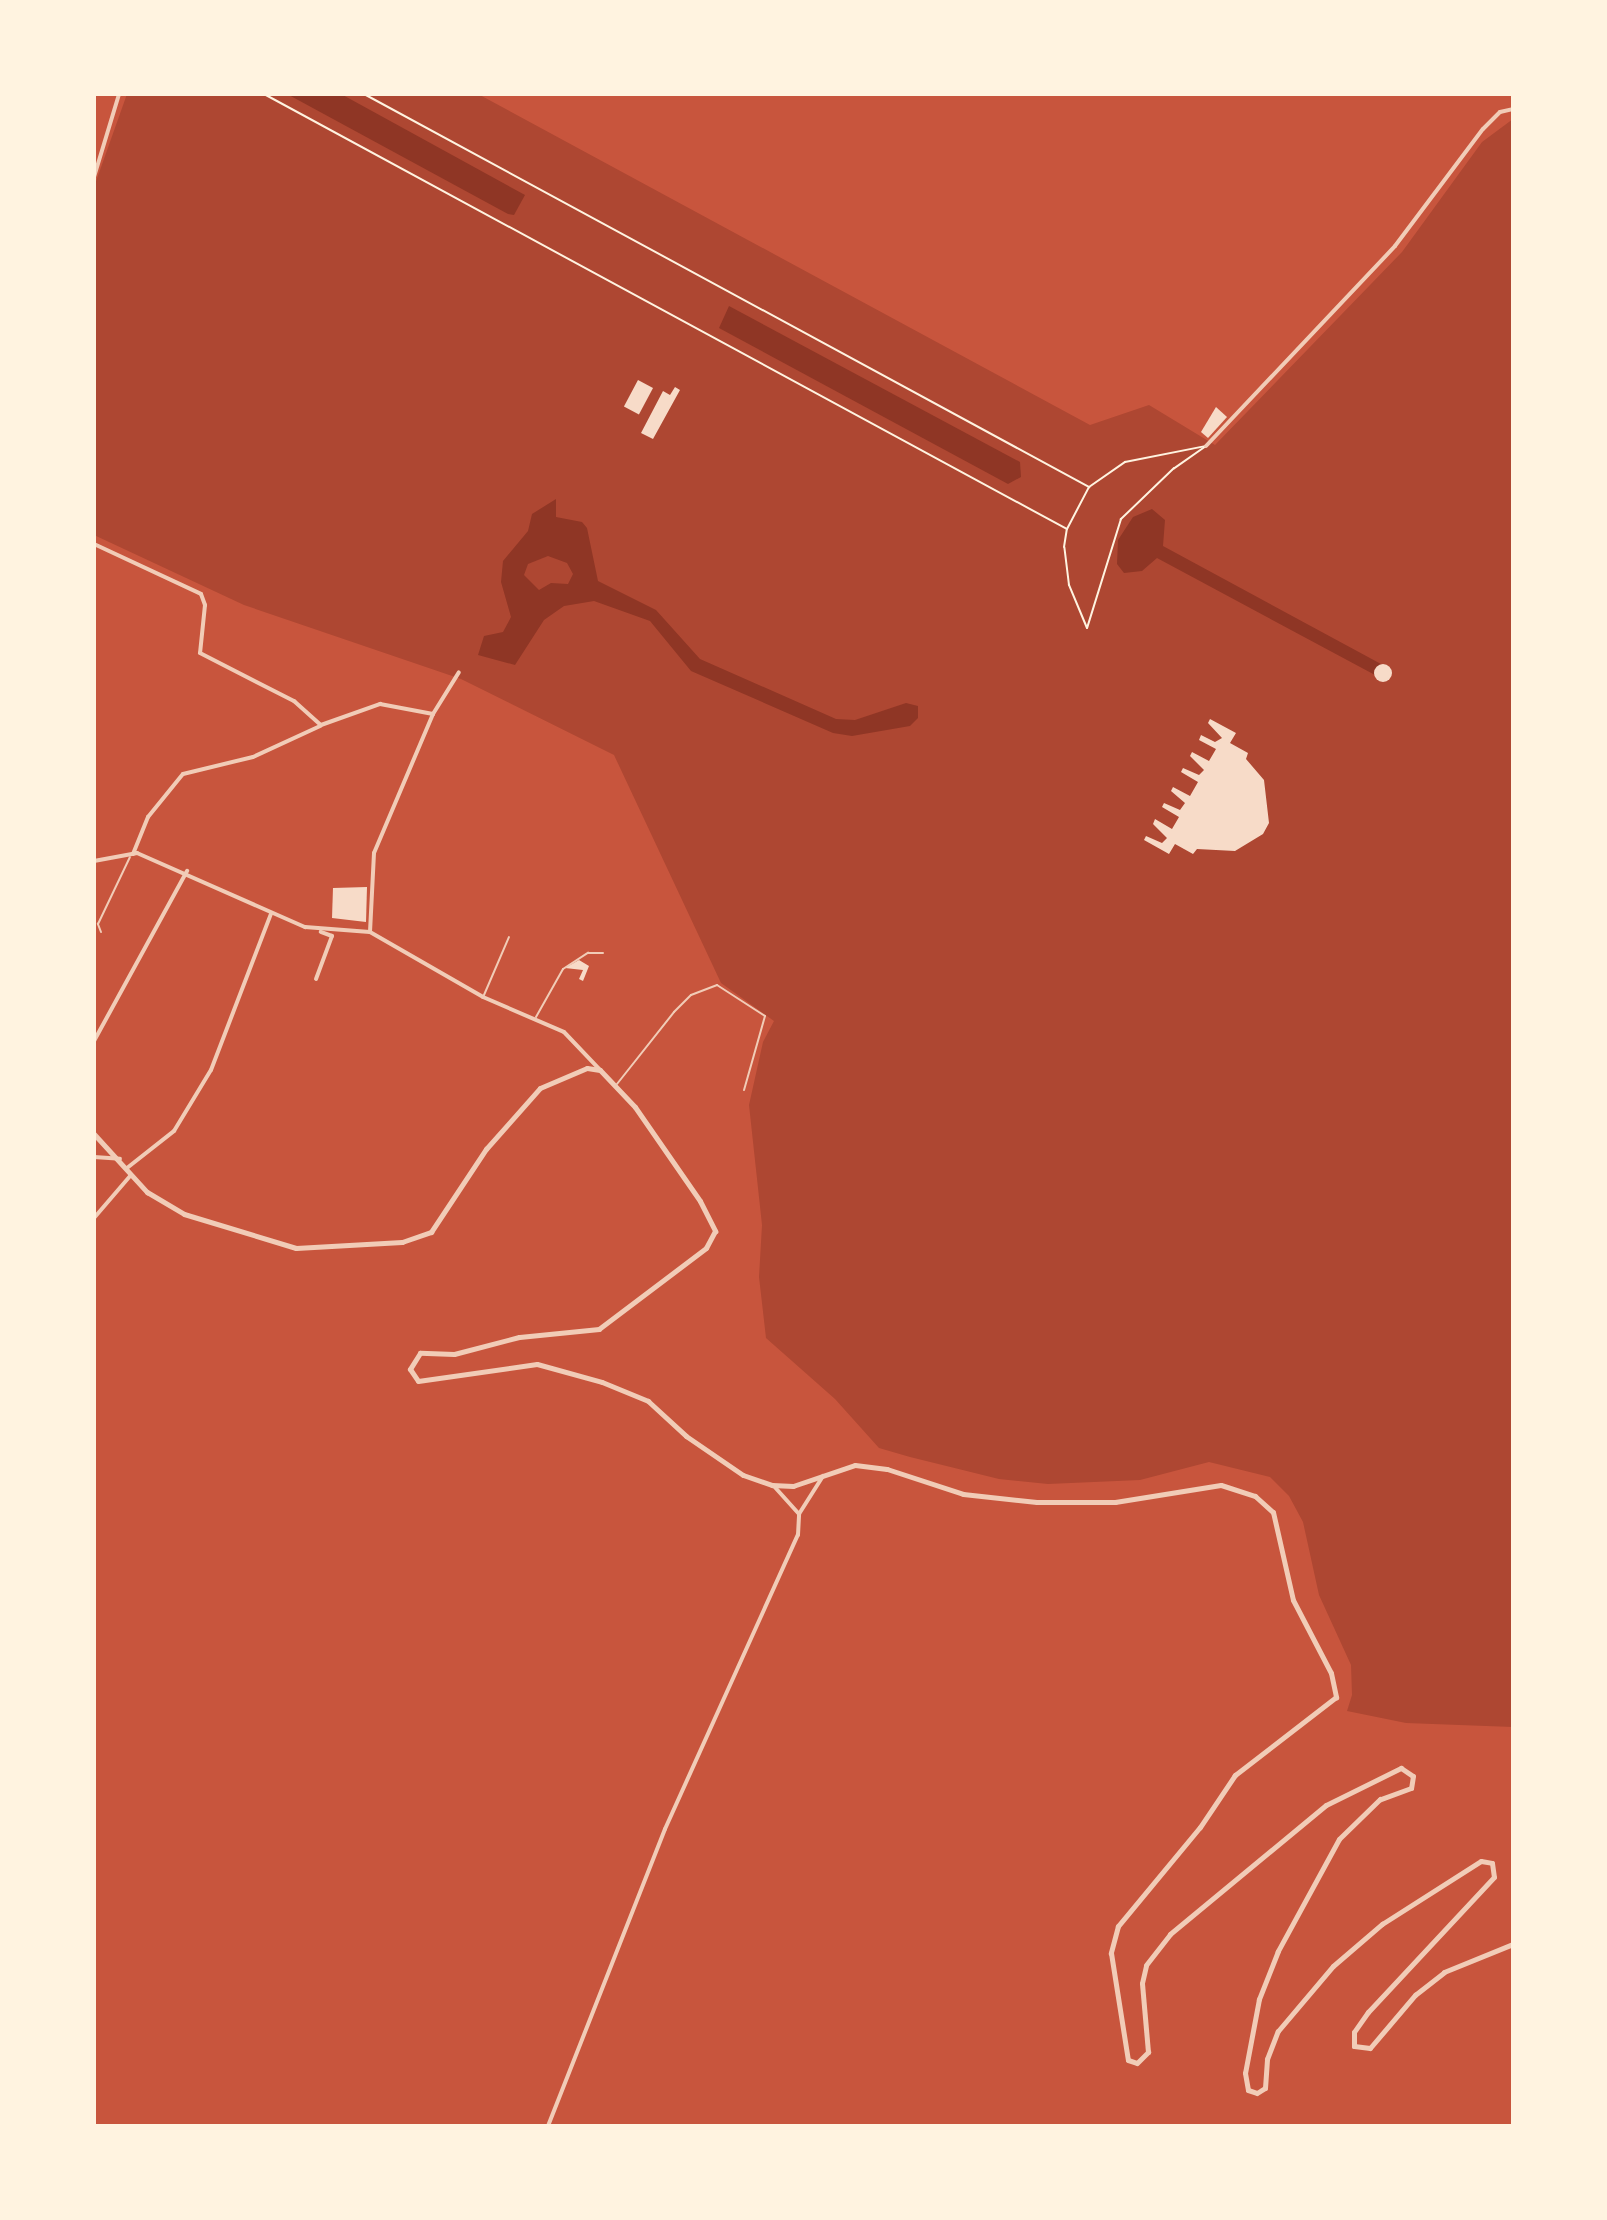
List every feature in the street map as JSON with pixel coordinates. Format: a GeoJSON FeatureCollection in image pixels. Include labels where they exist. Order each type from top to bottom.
{"type":"FeatureCollection","features":[{"type":"Feature","properties":{"kind":"street"},"geometry":{"type":"LineString","coordinates":[[94,177],[119,94]]}},
{"type":"Feature","properties":{"kind":"street"},"geometry":{"type":"LineString","coordinates":[[1206,446],[1395,246],[1483,129],[1500,112],[1513,109]]}},
{"type":"Feature","properties":{"kind":"street"},"geometry":{"type":"LineString","coordinates":[[94,544],[201,594],[205,605],[200,653],[294,701],[321,725]]}},
{"type":"Feature","properties":{"kind":"street"},"geometry":{"type":"LineString","coordinates":[[370,932],[374,853],[433,714],[459,672]]}},
{"type":"Feature","properties":{"kind":"street"},"geometry":{"type":"LineString","coordinates":[[133,854],[148,817],[183,774],[253,757],[321,725],[380,704],[433,714]]}},
{"type":"Feature","properties":{"kind":"street"},"geometry":{"type":"LineString","coordinates":[[94,861],[133,854],[187,871],[271,914],[332,936],[316,979]]}},
{"type":"Feature","properties":{"kind":"street"},"geometry":{"type":"LineString","coordinates":[[94,1041],[187,871]]}},
{"type":"Feature","properties":{"kind":"street"},"geometry":{"type":"LineString","coordinates":[[127,1168],[174,1131],[211,1070],[271,914]]}},
{"type":"Feature","properties":{"kind":"street"},"geometry":{"type":"LineString","coordinates":[[315,929],[370,932],[483,997],[536,1017],[564,1032],[617,1085],[710,1219],[715,1231],[706,1248],[599,1329],[519,1337],[454,1354],[420,1353],[410,1369],[418,1381],[432,1382],[537,1364],[602,1382],[648,1401],[720,1460],[772,1485],[799,1514]]}},
{"type":"Feature","properties":{"kind":"street"},"geometry":{"type":"LineString","coordinates":[[94,1134],[160,1202],[184,1214],[288,1247],[418,1239],[441,1219],[521,1105],[562,1078],[587,1068],[600,1070]]}},
{"type":"Feature","properties":{"kind":"street"},"geometry":{"type":"LineString","coordinates":[[94,1157],[120,1159]]}},
{"type":"Feature","properties":{"kind":"street"},"geometry":{"type":"LineString","coordinates":[[94,1218],[131,1175]]}},
{"type":"Feature","properties":{"kind":"street"},"geometry":{"type":"LineString","coordinates":[[772,1485],[793,1486],[855,1465],[887,1469],[963,1494],[1037,1502],[1115,1502],[1221,1485],[1255,1496],[1273,1512],[1293,1600],[1331,1673],[1336,1697],[1235,1775],[1200,1827],[1118,1926],[1111,1953],[1128,2060],[1137,2063],[1148,2052],[1142,1983],[1146,1965],[1170,1934],[1326,1805],[1401,1768],[1413,1776],[1411,1788],[1380,1799],[1339,1839],[1278,1951],[1259,1999],[1245,2073],[1248,2090],[1257,2093],[1265,2088],[1267,2059],[1278,2031],[1333,1966],[1382,1924],[1481,1861],[1492,1863],[1494,1877],[1359,2022],[1354,2046],[1370,2048],[1415,1995],[1444,1972],[1513,1944]]}},
{"type":"Feature","properties":{"kind":"street"},"geometry":{"type":"LineString","coordinates":[[548,2126],[665,1829],[798,1535],[799,1514],[824,1474]]}},
{"type":"Feature","properties":{"kind":"lane"},"geometry":{"type":"LineString","coordinates":[[101,932],[98,924],[133,854]]}},
{"type":"Feature","properties":{"kind":"lane"},"geometry":{"type":"LineString","coordinates":[[483,997],[509,937]]}},
{"type":"Feature","properties":{"kind":"lane"},"geometry":{"type":"LineString","coordinates":[[536,1017],[563,969],[592,952],[603,953]]}},
{"type":"Feature","properties":{"kind":"lane"},"geometry":{"type":"LineString","coordinates":[[617,1085],[691,995],[717,985],[765,1016],[744,1090]]}},
{"type":"Feature","properties":{"kind":"path"},"geometry":{"type":"LineString","coordinates":[[264,94],[1067,529]]}},
{"type":"Feature","properties":{"kind":"path"},"geometry":{"type":"LineString","coordinates":[[364,94],[1089,487]]}},
{"type":"Feature","properties":{"kind":"path"},"geometry":{"type":"LineString","coordinates":[[1206,446],[1174,468],[1121,519],[1087,628],[1066,572],[1067,529],[1089,487],[1125,462],[1206,446]]}},
{"type":"Feature","properties":{"kind":"shaded area"},"geometry":{"type":"Polygon","coordinates":[[[127,94],[478,94],[1090,425],[1149,405],[1215,445],[1402,252],[1482,142],[1513,119],[1513,1727],[1406,1723],[1347,1711],[1352,1695],[1351,1665],[1319,1595],[1303,1522],[1289,1496],[1270,1477],[1209,1462],[1140,1480],[1048,1484],[999,1479],[910,1457],[879,1448],[835,1399],[766,1338],[759,1277],[762,1225],[749,1105],[763,1042],[774,1021],[721,983],[614,755],[461,679],[244,605],[94,535],[94,187],[127,94]]]}},
{"type":"Feature","properties":{"kind":"shaded area"},"geometry":{"type":"Polygon","coordinates":[[[287,94],[341,94],[525,195],[514,215],[508,214],[287,94]]]}},
{"type":"Feature","properties":{"kind":"shaded area"},"geometry":{"type":"Polygon","coordinates":[[[729,306],[1020,462],[1021,477],[1008,484],[719,328],[729,306]]]}},
{"type":"Feature","properties":{"kind":"shaded area"},"geometry":{"type":"Polygon","coordinates":[[[556,499],[556,517],[582,522],[587,528],[598,581],[656,610],[700,659],[836,719],[855,720],[906,703],[918,706],[918,718],[910,726],[852,736],[833,733],[691,671],[650,621],[594,601],[564,606],[544,620],[515,665],[478,655],[484,636],[503,632],[511,617],[501,582],[503,561],[528,531],[532,514],[556,499]],[[548,556],[528,564],[524,575],[539,590],[551,583],[568,584],[573,574],[567,563],[548,556]]]}},
{"type":"Feature","properties":{"kind":"shaded area"},"geometry":{"type":"Polygon","coordinates":[[[1152,509],[1165,520],[1163,546],[1381,664],[1375,675],[1157,558],[1142,571],[1124,573],[1117,564],[1118,540],[1133,517],[1152,509]]]}},
{"type":"Feature","properties":{"kind":"building"},"geometry":{"type":"Polygon","coordinates":[[[638,380],[653,388],[639,414],[624,406],[638,380]]]}},
{"type":"Feature","properties":{"kind":"building"},"geometry":{"type":"Polygon","coordinates":[[[675,387],[680,390],[653,439],[641,433],[663,391],[670,395],[675,387]]]}},
{"type":"Feature","properties":{"kind":"building"},"geometry":{"type":"Polygon","coordinates":[[[1216,407],[1227,417],[1208,438],[1201,432],[1216,407]]]}},
{"type":"Feature","properties":{"kind":"building"},"geometry":{"type":"Polygon","coordinates":[[[1383,664],[1392,673],[1383,682],[1374,673],[1383,664]]]}},
{"type":"Feature","properties":{"kind":"building"},"geometry":{"type":"Polygon","coordinates":[[[1210,719],[1236,733],[1230,743],[1248,753],[1246,759],[1264,780],[1269,823],[1263,834],[1235,851],[1197,849],[1193,854],[1175,844],[1169,854],[1144,840],[1146,836],[1162,843],[1167,838],[1153,824],[1155,819],[1172,829],[1179,817],[1162,807],[1164,803],[1180,810],[1185,803],[1171,791],[1173,787],[1190,796],[1198,782],[1181,772],[1183,768],[1199,775],[1204,770],[1190,756],[1192,752],[1209,761],[1216,749],[1199,740],[1201,735],[1215,742],[1222,738],[1208,723],[1210,719]]]}},
{"type":"Feature","properties":{"kind":"building"},"geometry":{"type":"Polygon","coordinates":[[[367,887],[366,922],[332,918],[333,888],[367,887]]]}},
{"type":"Feature","properties":{"kind":"building"},"geometry":{"type":"Polygon","coordinates":[[[579,960],[589,966],[583,981],[579,979],[583,970],[565,968],[579,960]]]}}]}
